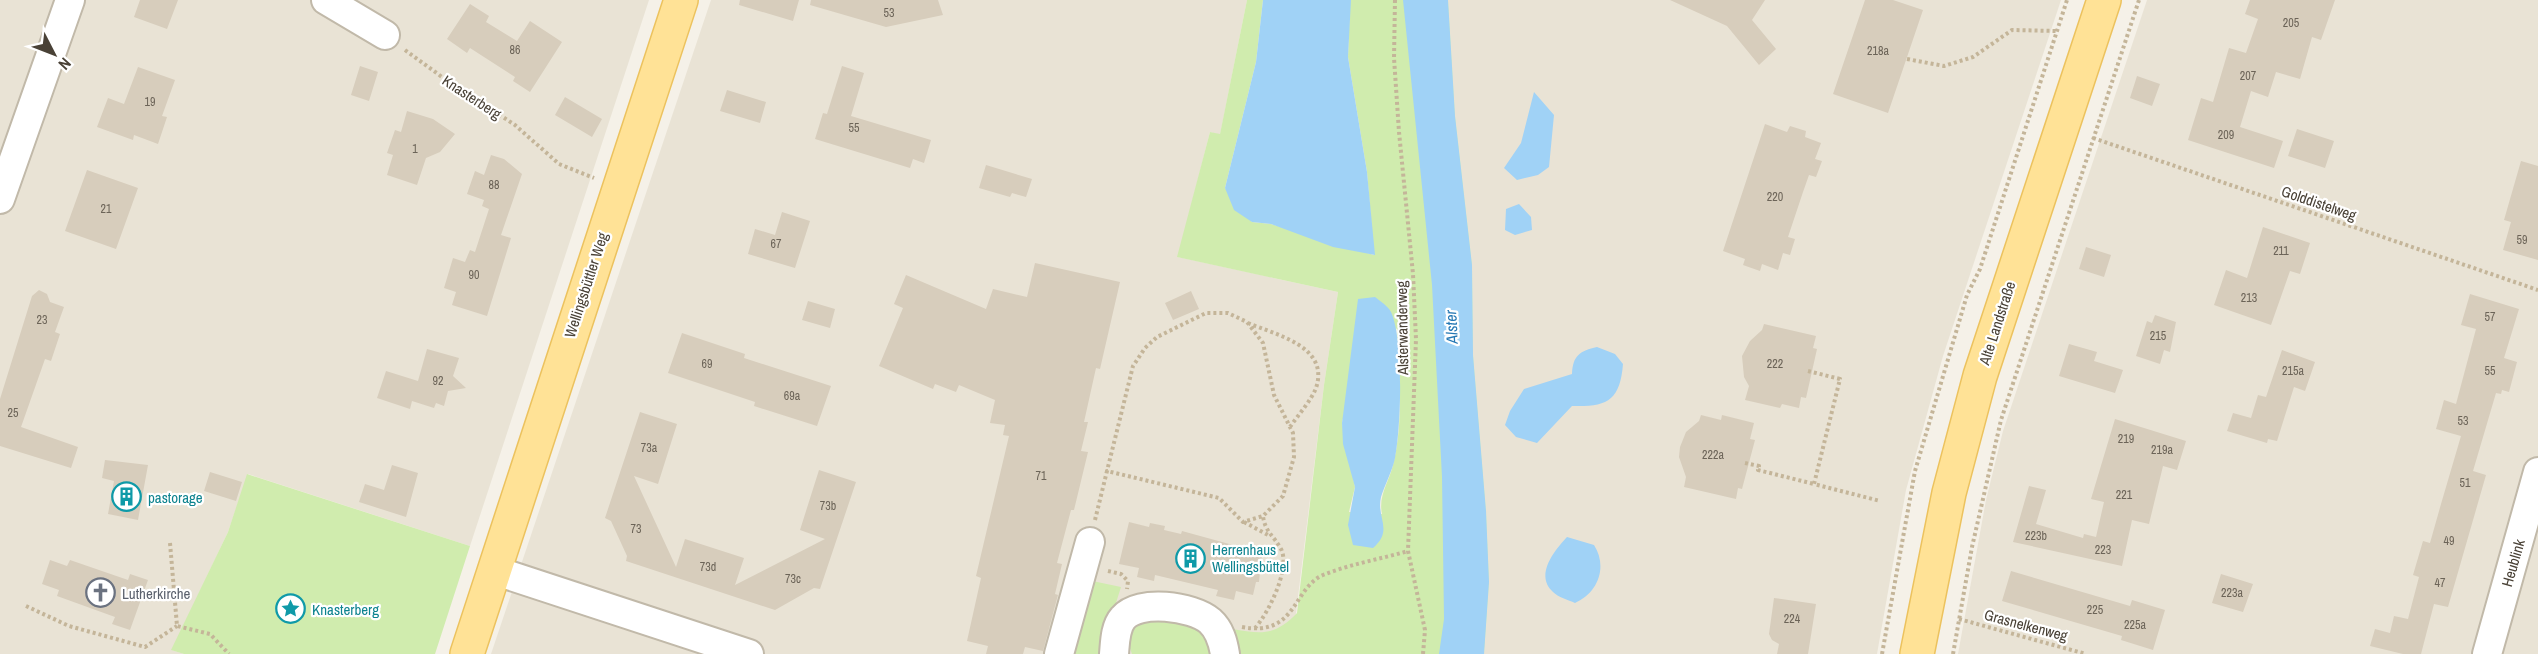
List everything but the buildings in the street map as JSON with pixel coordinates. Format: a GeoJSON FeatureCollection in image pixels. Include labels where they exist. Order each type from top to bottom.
{"type":"FeatureCollection","features":[{"type":"Feature","properties":{"kind":"main road","name":"Wellingsbüttler Weg"},"geometry":{"type":"LineString","coordinates":[[466,654],[681,0]]}},
{"type":"Feature","properties":{"kind":"main road","name":"Alte Landstraße"},"geometry":{"type":"LineString","coordinates":[[1917,654],[1949,493],[1980,376],[2104,0]]}},
{"type":"Feature","properties":{"kind":"street"},"geometry":{"type":"LineString","coordinates":[[0,199],[70,0]]}},
{"type":"Feature","properties":{"kind":"street"},"geometry":{"type":"LineString","coordinates":[[326,0],[385,35]]}},
{"type":"Feature","properties":{"kind":"street","name":"Heublink"},"geometry":{"type":"LineString","coordinates":[[2487,654],[2538,472]]}},
{"type":"Feature","properties":{"kind":"street"},"geometry":{"type":"LineString","coordinates":[[1059,654],[1087,554]]}},
{"type":"Feature","properties":{"kind":"street"},"geometry":{"type":"LineString","coordinates":[[493,570],[749,654]]}},
{"type":"Feature","properties":{"kind":"street"},"geometry":{"type":"LineString","coordinates":[[1114,654],[1115,638],[1122,619],[1141,606],[1177,608],[1209,620],[1222,637],[1225,654]]}},
{"type":"Feature","properties":{"kind":"path","name":"Alsterwanderweg"},"geometry":{"type":"LineString","coordinates":[[1395,0],[1394,58],[1413,274],[1416,339],[1408,551],[1425,630],[1423,654]]}},
{"type":"Feature","properties":{"kind":"path"},"geometry":{"type":"LineString","coordinates":[[1882,654],[1915,471],[1967,295],[1980,268],[2067,0]]}},
{"type":"Feature","properties":{"kind":"path"},"geometry":{"type":"LineString","coordinates":[[1953,654],[1974,535],[2001,420],[2139,0]]}},
{"type":"Feature","properties":{"kind":"path"},"geometry":{"type":"LineString","coordinates":[[1906,59],[1944,66],[1973,57],[2012,30],[2058,31]]}},
{"type":"Feature","properties":{"kind":"path","name":"Knasterberg"},"geometry":{"type":"LineString","coordinates":[[385,35],[442,78],[515,125],[559,164],[619,188]]}},
{"type":"Feature","properties":{"kind":"path","name":"Golddistelweg"},"geometry":{"type":"LineString","coordinates":[[2093,138],[2538,290]]}},
{"type":"Feature","properties":{"kind":"path"},"geometry":{"type":"LineString","coordinates":[[1096,514],[1133,366],[1145,348],[1157,337],[1206,313],[1228,313],[1307,349],[1317,361],[1318,376],[1315,390],[1290,426]]}},
{"type":"Feature","properties":{"kind":"path"},"geometry":{"type":"LineString","coordinates":[[1243,522],[1263,516],[1278,504],[1287,488],[1294,457],[1293,434],[1274,395],[1263,343],[1247,322]]}},
{"type":"Feature","properties":{"kind":"path"},"geometry":{"type":"LineString","coordinates":[[1808,371],[1840,379],[1814,484]]}},
{"type":"Feature","properties":{"kind":"path"},"geometry":{"type":"LineString","coordinates":[[1744,463],[1759,466],[1758,470],[1880,501]]}},
{"type":"Feature","properties":{"kind":"path"},"geometry":{"type":"LineString","coordinates":[[1107,471],[1219,498],[1243,522],[1268,534],[1281,548],[1283,566],[1272,603],[1264,618],[1254,629]]}},
{"type":"Feature","properties":{"kind":"path"},"geometry":{"type":"LineString","coordinates":[[1263,516],[1268,534]]}},
{"type":"Feature","properties":{"kind":"path"},"geometry":{"type":"LineString","coordinates":[[170,543],[177,626]]}},
{"type":"Feature","properties":{"kind":"path"},"geometry":{"type":"LineString","coordinates":[[1209,620],[1254,629],[1275,624],[1321,576],[1408,551]]}},
{"type":"Feature","properties":{"kind":"path"},"geometry":{"type":"LineString","coordinates":[[1087,554],[1121,574],[1128,581],[1124,601],[1131,613]]}},
{"type":"Feature","properties":{"kind":"path"},"geometry":{"type":"LineString","coordinates":[[26,606],[69,626],[145,647],[177,626],[210,634],[229,654]]}},
{"type":"Feature","properties":{"kind":"path","name":"Grasnelkenweg"},"geometry":{"type":"LineString","coordinates":[[1959,619],[2086,654]]}},
{"type":"Feature","properties":{"kind":"shaded area"},"geometry":{"type":"Polygon","coordinates":[[[0,0],[649,0],[470,546],[248,474],[228,532],[172,650],[184,654],[0,654],[0,0]]]}},
{"type":"Feature","properties":{"kind":"shaded area"},"geometry":{"type":"Polygon","coordinates":[[[711,0],[1247,0],[1220,135],[1210,132],[1178,257],[1338,292],[1324,385],[1291,654],[491,654],[711,0]]]}},
{"type":"Feature","properties":{"kind":"shaded area"},"geometry":{"type":"Polygon","coordinates":[[[1448,0],[2061,0],[1943,356],[1906,490],[1877,654],[1484,654],[1489,582],[1486,511],[1473,355],[1472,265],[1455,116],[1448,0]]]}},
{"type":"Feature","properties":{"kind":"shaded area"},"geometry":{"type":"Polygon","coordinates":[[[2147,0],[2538,0],[2538,654],[1958,654],[1986,500],[2003,431],[2147,0]]]}},
{"type":"Feature","properties":{"kind":"green space"},"geometry":{"type":"Polygon","coordinates":[[[1247,0],[1263,0],[1256,62],[1225,188],[1252,222],[1271,224],[1374,255],[1367,172],[1348,57],[1350,3],[1351,0],[1448,0],[1455,116],[1472,265],[1473,355],[1486,511],[1489,582],[1484,654],[1230,654],[1232,629],[1252,632],[1268,631],[1282,626],[1297,613],[1324,385],[1338,292],[1177,257],[1210,132],[1220,134],[1247,0]],[[1397,328],[1348,396],[1342,423],[1355,487],[1349,512],[1382,514],[1381,501],[1393,465],[1399,431],[1397,328]]]}},
{"type":"Feature","properties":{"kind":"green space"},"geometry":{"type":"Polygon","coordinates":[[[247,474],[470,546],[435,654],[184,654],[171,650],[228,532],[247,474]]]}},
{"type":"Feature","properties":{"kind":"green space"},"geometry":{"type":"Polygon","coordinates":[[[1083,579],[1121,587],[1110,622],[1109,654],[1067,654],[1083,579]]]}},
{"type":"Feature","properties":{"kind":"green space"},"geometry":{"type":"Polygon","coordinates":[[[1160,618],[1193,627],[1199,631],[1213,654],[1132,654],[1128,643],[1135,627],[1147,620],[1160,618]]]}},
{"type":"Feature","properties":{"kind":"water"},"geometry":{"type":"Polygon","coordinates":[[[1263,0],[1351,0],[1348,57],[1367,172],[1375,255],[1333,247],[1271,224],[1252,222],[1234,210],[1225,188],[1256,62],[1263,0]]]}},
{"type":"Feature","properties":{"kind":"water","name":"Alster"},"geometry":{"type":"Polygon","coordinates":[[[1403,0],[1448,0],[1455,116],[1472,265],[1473,355],[1486,511],[1489,582],[1484,654],[1439,654],[1444,619],[1442,477],[1432,285],[1403,0]]]}},
{"type":"Feature","properties":{"kind":"water"},"geometry":{"type":"Polygon","coordinates":[[[1534,92],[1554,115],[1549,167],[1538,175],[1517,180],[1504,168],[1521,143],[1534,92]]]}},
{"type":"Feature","properties":{"kind":"water"},"geometry":{"type":"Polygon","coordinates":[[[1519,204],[1531,217],[1532,230],[1515,235],[1505,230],[1506,209],[1519,204]]]}},
{"type":"Feature","properties":{"kind":"water"},"geometry":{"type":"Polygon","coordinates":[[[1375,297],[1390,310],[1395,325],[1400,362],[1400,384],[1399,426],[1395,458],[1381,497],[1382,535],[1373,548],[1353,545],[1348,525],[1355,487],[1343,444],[1342,423],[1358,299],[1375,297]]]}},
{"type":"Feature","properties":{"kind":"water"},"geometry":{"type":"Polygon","coordinates":[[[1597,347],[1615,354],[1623,364],[1619,386],[1615,394],[1603,403],[1572,406],[1537,443],[1516,437],[1505,425],[1510,411],[1524,389],[1572,374],[1578,355],[1597,347]]]}},
{"type":"Feature","properties":{"kind":"water"},"geometry":{"type":"Polygon","coordinates":[[[1567,537],[1594,545],[1600,562],[1595,586],[1583,599],[1575,603],[1555,594],[1545,578],[1548,563],[1567,537]]]}},
{"type":"Feature","properties":{"kind":"place","name":"pastorage"},"geometry":{"type":"Point","coordinates":[127,497]}},
{"type":"Feature","properties":{"kind":"place","name":"Herrenhaus Wellingsbüttel"},"geometry":{"type":"Point","coordinates":[1191,558]}},
{"type":"Feature","properties":{"kind":"place","name":"Lutherkirche"},"geometry":{"type":"Point","coordinates":[101,593]}},
{"type":"Feature","properties":{"kind":"place","name":"Knasterberg"},"geometry":{"type":"Point","coordinates":[291,609]}}]}
